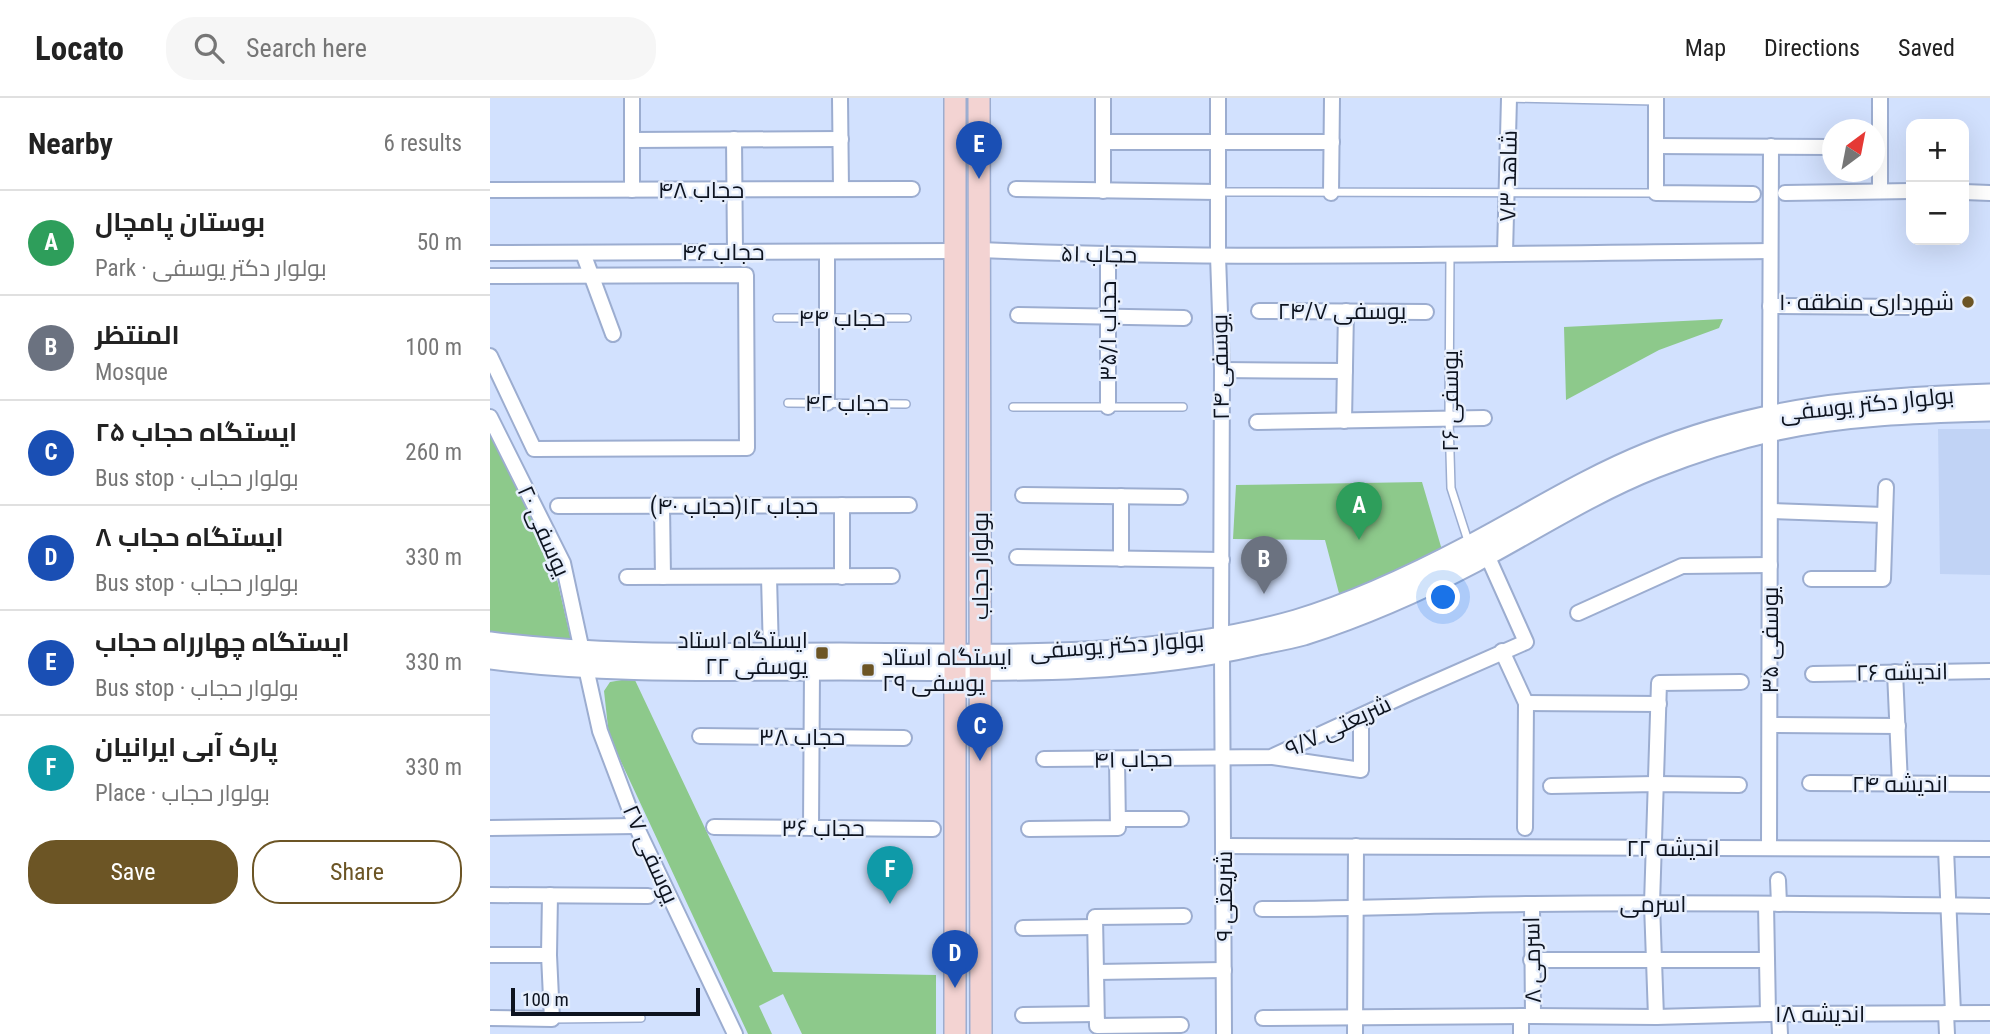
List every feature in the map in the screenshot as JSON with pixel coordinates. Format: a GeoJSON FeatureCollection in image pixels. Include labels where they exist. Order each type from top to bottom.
{"type":"FeatureCollection","features":[{"type":"Feature","properties":{"kind":"main road","name":"بولوار حجاب"},"geometry":{"type":"LineString","coordinates":[[955,98],[955,1034]]}},
{"type":"Feature","properties":{"kind":"main road","name":"بولوار حجاب"},"geometry":{"type":"LineString","coordinates":[[979,98],[981,1034]]}},
{"type":"Feature","properties":{"kind":"street"},"geometry":{"type":"LineString","coordinates":[[632,98],[632,190]]}},
{"type":"Feature","properties":{"kind":"street"},"geometry":{"type":"LineString","coordinates":[[840,98],[841,189]]}},
{"type":"Feature","properties":{"kind":"street"},"geometry":{"type":"LineString","coordinates":[[1103,191],[1104,98]]}},
{"type":"Feature","properties":{"kind":"street","name":"یوسفی ۲۴"},"geometry":{"type":"LineString","coordinates":[[1218,98],[1217,256],[1222,370],[1221,645]]}},
{"type":"Feature","properties":{"kind":"street"},"geometry":{"type":"LineString","coordinates":[[1331,193],[1332,98]]}},
{"type":"Feature","properties":{"kind":"street","name":"شاهد ۷۳"},"geometry":{"type":"LineString","coordinates":[[1505,253],[1508,192],[1507,98]]}},
{"type":"Feature","properties":{"kind":"street"},"geometry":{"type":"LineString","coordinates":[[1879,119],[1880,98]]}},
{"type":"Feature","properties":{"kind":"street"},"geometry":{"type":"LineString","coordinates":[[1656,99],[1656,193],[1752,194]]}},
{"type":"Feature","properties":{"kind":"street"},"geometry":{"type":"LineString","coordinates":[[734,139],[735,252]]}},
{"type":"Feature","properties":{"kind":"street"},"geometry":{"type":"LineString","coordinates":[[632,140],[841,139]]}},
{"type":"Feature","properties":{"kind":"street"},"geometry":{"type":"LineString","coordinates":[[1104,142],[1332,142]]}},
{"type":"Feature","properties":{"kind":"street"},"geometry":{"type":"LineString","coordinates":[[1656,146],[1822,147]]}},
{"type":"Feature","properties":{"kind":"street","name":"یوسفی ۳۵"},"geometry":{"type":"LineString","coordinates":[[1769,848],[1771,146]]}},
{"type":"Feature","properties":{"kind":"street"},"geometry":{"type":"LineString","coordinates":[[1879,182],[1880,190]]}},
{"type":"Feature","properties":{"kind":"street","name":"حجاب ۴۸"},"geometry":{"type":"LineString","coordinates":[[490,190],[912,189]]}},
{"type":"Feature","properties":{"kind":"street"},"geometry":{"type":"LineString","coordinates":[[1016,189],[1217,192]]}},
{"type":"Feature","properties":{"kind":"street"},"geometry":{"type":"LineString","coordinates":[[1785,193],[1906,191]]}},
{"type":"Feature","properties":{"kind":"street"},"geometry":{"type":"LineString","coordinates":[[1969,192],[1990,192]]}},
{"type":"Feature","properties":{"kind":"street","name":"حجاب ۵۱"},"geometry":{"type":"LineString","coordinates":[[979,250],[1217,256],[1770,251]]}},
{"type":"Feature","properties":{"kind":"street","name":"حجاب ۴۶"},"geometry":{"type":"LineString","coordinates":[[490,253],[955,251]]}},
{"type":"Feature","properties":{"kind":"street"},"geometry":{"type":"LineString","coordinates":[[827,252],[827,403]]}},
{"type":"Feature","properties":{"kind":"street"},"geometry":{"type":"LineString","coordinates":[[583,253],[613,334]]}},
{"type":"Feature","properties":{"kind":"street","name":"حجاب ۳۵/۱"},"geometry":{"type":"LineString","coordinates":[[1108,255],[1108,407]]}},
{"type":"Feature","properties":{"kind":"street"},"geometry":{"type":"LineString","coordinates":[[490,276],[746,275],[747,448],[534,449],[490,356]]}},
{"type":"Feature","properties":{"kind":"street"},"geometry":{"type":"LineString","coordinates":[[1770,306],[1909,307]]}},
{"type":"Feature","properties":{"kind":"street","name":"یوسفی ۲۴/۷"},"geometry":{"type":"LineString","coordinates":[[1259,310],[1426,312]]}},
{"type":"Feature","properties":{"kind":"street"},"geometry":{"type":"LineString","coordinates":[[1344,421],[1346,311]]}},
{"type":"Feature","properties":{"kind":"street"},"geometry":{"type":"LineString","coordinates":[[1018,315],[1184,318]]}},
{"type":"Feature","properties":{"kind":"street"},"geometry":{"type":"LineString","coordinates":[[1222,370],[1345,371]]}},
{"type":"Feature","properties":{"kind":"street","name":"بولوار دکتر یوسفی"},"geometry":{"type":"LineString","coordinates":[[1221,645],[1301,636],[1376,609],[1425,587],[1593,497],[1653,469],[1770,423],[1838,403],[1990,394]]}},
{"type":"Feature","properties":{"kind":"street","name":"بولوار دکتر یوسفی"},"geometry":{"type":"LineString","coordinates":[[490,659],[529,664],[634,653],[771,653],[1087,668],[1154,664],[1221,645],[1370,593],[1469,545],[1585,482],[1647,453],[1711,430],[1770,423],[1990,411]]}},
{"type":"Feature","properties":{"kind":"street","name":"یوسفی ۲۰"},"geometry":{"type":"LineString","coordinates":[[490,417],[564,563],[584,659]]}},
{"type":"Feature","properties":{"kind":"street"},"geometry":{"type":"LineString","coordinates":[[1257,422],[1484,418]]}},
{"type":"Feature","properties":{"kind":"street"},"geometry":{"type":"LineString","coordinates":[[1811,579],[1883,579],[1886,487]]}},
{"type":"Feature","properties":{"kind":"street"},"geometry":{"type":"LineString","coordinates":[[1023,495],[1180,497]]}},
{"type":"Feature","properties":{"kind":"street"},"geometry":{"type":"LineString","coordinates":[[1121,496],[1121,559]]}},
{"type":"Feature","properties":{"kind":"street"},"geometry":{"type":"LineString","coordinates":[[842,505],[842,577]]}},
{"type":"Feature","properties":{"kind":"street","name":"حجاب ۱۲(حجاب ۴۰)"},"geometry":{"type":"LineString","coordinates":[[558,506],[909,505]]}},
{"type":"Feature","properties":{"kind":"street"},"geometry":{"type":"LineString","coordinates":[[662,506],[663,577]]}},
{"type":"Feature","properties":{"kind":"street"},"geometry":{"type":"LineString","coordinates":[[1770,511],[1884,515]]}},
{"type":"Feature","properties":{"kind":"street","name":"شریعتی ۹/۷"},"geometry":{"type":"LineString","coordinates":[[1223,758],[1272,757],[1526,642],[1487,555]]}},
{"type":"Feature","properties":{"kind":"street"},"geometry":{"type":"LineString","coordinates":[[1017,557],[1222,560]]}},
{"type":"Feature","properties":{"kind":"street"},"geometry":{"type":"LineString","coordinates":[[1578,613],[1682,566],[1770,565]]}},
{"type":"Feature","properties":{"kind":"street"},"geometry":{"type":"LineString","coordinates":[[627,578],[892,576]]}},
{"type":"Feature","properties":{"kind":"street"},"geometry":{"type":"LineString","coordinates":[[769,577],[771,653]]}},
{"type":"Feature","properties":{"kind":"street","name":"بولوار دکتر یوسفی"},"geometry":{"type":"LineString","coordinates":[[490,642],[634,670],[812,670],[955,662]]}},
{"type":"Feature","properties":{"kind":"street","name":"شریعتی ۹"},"geometry":{"type":"LineString","coordinates":[[1221,645],[1224,1034]]}},
{"type":"Feature","properties":{"kind":"street"},"geometry":{"type":"LineString","coordinates":[[1502,651],[1526,703],[1525,828]]}},
{"type":"Feature","properties":{"kind":"street","name":"یوسفی ۲۷"},"geometry":{"type":"LineString","coordinates":[[584,659],[600,731],[636,826],[735,1034]]}},
{"type":"Feature","properties":{"kind":"street"},"geometry":{"type":"LineString","coordinates":[[811,828],[812,670]]}},
{"type":"Feature","properties":{"kind":"street","name":"اندیشه ۲۶"},"geometry":{"type":"LineString","coordinates":[[1814,674],[1990,671]]}},
{"type":"Feature","properties":{"kind":"street"},"geometry":{"type":"LineString","coordinates":[[1895,672],[1900,783]]}},
{"type":"Feature","properties":{"kind":"street"},"geometry":{"type":"LineString","coordinates":[[1656,1017],[1652,904],[1659,683],[1741,682]]}},
{"type":"Feature","properties":{"kind":"street"},"geometry":{"type":"LineString","coordinates":[[1526,703],[1659,704]]}},
{"type":"Feature","properties":{"kind":"street"},"geometry":{"type":"LineString","coordinates":[[1272,757],[1361,769],[1361,716]]}},
{"type":"Feature","properties":{"kind":"street"},"geometry":{"type":"LineString","coordinates":[[1770,725],[1898,726]]}},
{"type":"Feature","properties":{"kind":"street","name":"حجاب ۳۸"},"geometry":{"type":"LineString","coordinates":[[700,736],[904,738]]}},
{"type":"Feature","properties":{"kind":"street","name":"حجاب ۴۱"},"geometry":{"type":"LineString","coordinates":[[1044,760],[1223,758]]}},
{"type":"Feature","properties":{"kind":"street"},"geometry":{"type":"LineString","coordinates":[[1117,759],[1118,824]]}},
{"type":"Feature","properties":{"kind":"street","name":"اندیشه ۲۴"},"geometry":{"type":"LineString","coordinates":[[1810,783],[1990,784]]}},
{"type":"Feature","properties":{"kind":"street"},"geometry":{"type":"LineString","coordinates":[[1551,786],[1739,785]]}},
{"type":"Feature","properties":{"kind":"street"},"geometry":{"type":"LineString","coordinates":[[1029,829],[1181,819]]}},
{"type":"Feature","properties":{"kind":"street"},"geometry":{"type":"LineString","coordinates":[[490,828],[636,826]]}},
{"type":"Feature","properties":{"kind":"street","name":"حجاب ۳۶"},"geometry":{"type":"LineString","coordinates":[[714,827],[933,829]]}},
{"type":"Feature","properties":{"kind":"street","name":"اندیشه ۲۲"},"geometry":{"type":"LineString","coordinates":[[1224,846],[1990,849]]}},
{"type":"Feature","properties":{"kind":"street"},"geometry":{"type":"LineString","coordinates":[[1355,1034],[1356,846]]}},
{"type":"Feature","properties":{"kind":"street"},"geometry":{"type":"LineString","coordinates":[[1946,849],[1950,1013],[1947,1034]]}},
{"type":"Feature","properties":{"kind":"street"},"geometry":{"type":"LineString","coordinates":[[1778,880],[1772,904],[1767,960],[1774,1014],[1780,1034]]}},
{"type":"Feature","properties":{"kind":"street"},"geometry":{"type":"LineString","coordinates":[[490,895],[648,896]]}},
{"type":"Feature","properties":{"kind":"street"},"geometry":{"type":"LineString","coordinates":[[490,1018],[552,1019],[550,895]]}},
{"type":"Feature","properties":{"kind":"street","name":"اسرمی"},"geometry":{"type":"LineString","coordinates":[[1262,909],[1532,904],[1990,906]]}},
{"type":"Feature","properties":{"kind":"street","name":"اسرمی ۸"},"geometry":{"type":"LineString","coordinates":[[1521,1034],[1527,1016],[1532,904]]}},
{"type":"Feature","properties":{"kind":"street"},"geometry":{"type":"LineString","coordinates":[[1181,1025],[1097,1026],[1095,917],[1184,916]]}},
{"type":"Feature","properties":{"kind":"street"},"geometry":{"type":"LineString","coordinates":[[1023,928],[1095,927]]}},
{"type":"Feature","properties":{"kind":"street"},"geometry":{"type":"LineString","coordinates":[[490,955],[549,955]]}},
{"type":"Feature","properties":{"kind":"street"},"geometry":{"type":"LineString","coordinates":[[1531,960],[1767,960]]}},
{"type":"Feature","properties":{"kind":"street"},"geometry":{"type":"LineString","coordinates":[[1096,972],[1224,971]]}},
{"type":"Feature","properties":{"kind":"street","name":"اندیشه ۱۸"},"geometry":{"type":"LineString","coordinates":[[1263,1018],[1990,1013]]}},
{"type":"Feature","properties":{"kind":"street"},"geometry":{"type":"LineString","coordinates":[[1023,1015],[1096,1014]]}},
{"type":"Feature","properties":{"kind":"lane"},"geometry":{"type":"LineString","coordinates":[[1507,98],[1656,99]]}},
{"type":"Feature","properties":{"kind":"lane"},"geometry":{"type":"LineString","coordinates":[[1217,192],[1656,193]]}},
{"type":"Feature","properties":{"kind":"lane","name":"یوسفی ۲۶"},"geometry":{"type":"LineString","coordinates":[[1451,254],[1451,488],[1469,545]]}},
{"type":"Feature","properties":{"kind":"lane","name":"حجاب ۴۴"},"geometry":{"type":"LineString","coordinates":[[777,318],[907,318]]}},
{"type":"Feature","properties":{"kind":"lane","name":"حجاب ۴۲"},"geometry":{"type":"LineString","coordinates":[[788,403],[906,404]]}},
{"type":"Feature","properties":{"kind":"lane"},"geometry":{"type":"LineString","coordinates":[[1013,407],[1183,407]]}},
{"type":"Feature","properties":{"kind":"lane"},"geometry":{"type":"LineString","coordinates":[[552,1019],[641,1018]]}},
{"type":"Feature","properties":{"kind":"shaded area"},"geometry":{"type":"Polygon","coordinates":[[[1938,429],[1990,429],[1990,575],[1940,574],[1938,429]]]}},
{"type":"Feature","properties":{"kind":"green space"},"geometry":{"type":"Polygon","coordinates":[[[1723,319],[1719,328],[1659,350],[1566,400],[1564,327],[1723,319]]]}},
{"type":"Feature","properties":{"kind":"green space"},"geometry":{"type":"Polygon","coordinates":[[[490,432],[553,562],[571,640],[490,632],[490,432]]]}},
{"type":"Feature","properties":{"kind":"green space"},"geometry":{"type":"Polygon","coordinates":[[[1422,482],[1442,550],[1340,597],[1325,540],[1233,539],[1236,485],[1422,482]]]}},
{"type":"Feature","properties":{"kind":"green space"},"geometry":{"type":"Polygon","coordinates":[[[634,678],[773,972],[936,975],[936,1034],[802,1034],[783,994],[759,1006],[772,1034],[748,1034],[609,736],[604,691],[610,682],[634,678]]]}},
{"type":"Feature","properties":{"kind":"place","name":"ایستگاه چهارراه حجاب"},"geometry":{"type":"Point","coordinates":[979,179]}},
{"type":"Feature","properties":{"kind":"place","name":"شهرداری منطقه ۱۰"},"geometry":{"type":"Point","coordinates":[1968,302]}},
{"type":"Feature","properties":{"kind":"place","name":"بوستان پامچال"},"geometry":{"type":"Point","coordinates":[1359,540]}},
{"type":"Feature","properties":{"kind":"place","name":"المنتظر"},"geometry":{"type":"Point","coordinates":[1264,594]}},
{"type":"Feature","properties":{"kind":"place","name":"ایستگاه استاد یوسفی ۲۲"},"geometry":{"type":"Point","coordinates":[822,653]}},
{"type":"Feature","properties":{"kind":"place","name":"ایستگاه استاد یوسفی ۲۹"},"geometry":{"type":"Point","coordinates":[868,670]}},
{"type":"Feature","properties":{"kind":"place","name":"ایستگاه حجاب ۲۵"},"geometry":{"type":"Point","coordinates":[980,761]}},
{"type":"Feature","properties":{"kind":"place","name":"پارک آبی ایرانیان"},"geometry":{"type":"Point","coordinates":[890,904]}},
{"type":"Feature","properties":{"kind":"place","name":"ایستگاه حجاب ۸"},"geometry":{"type":"Point","coordinates":[955,988]}}]}
